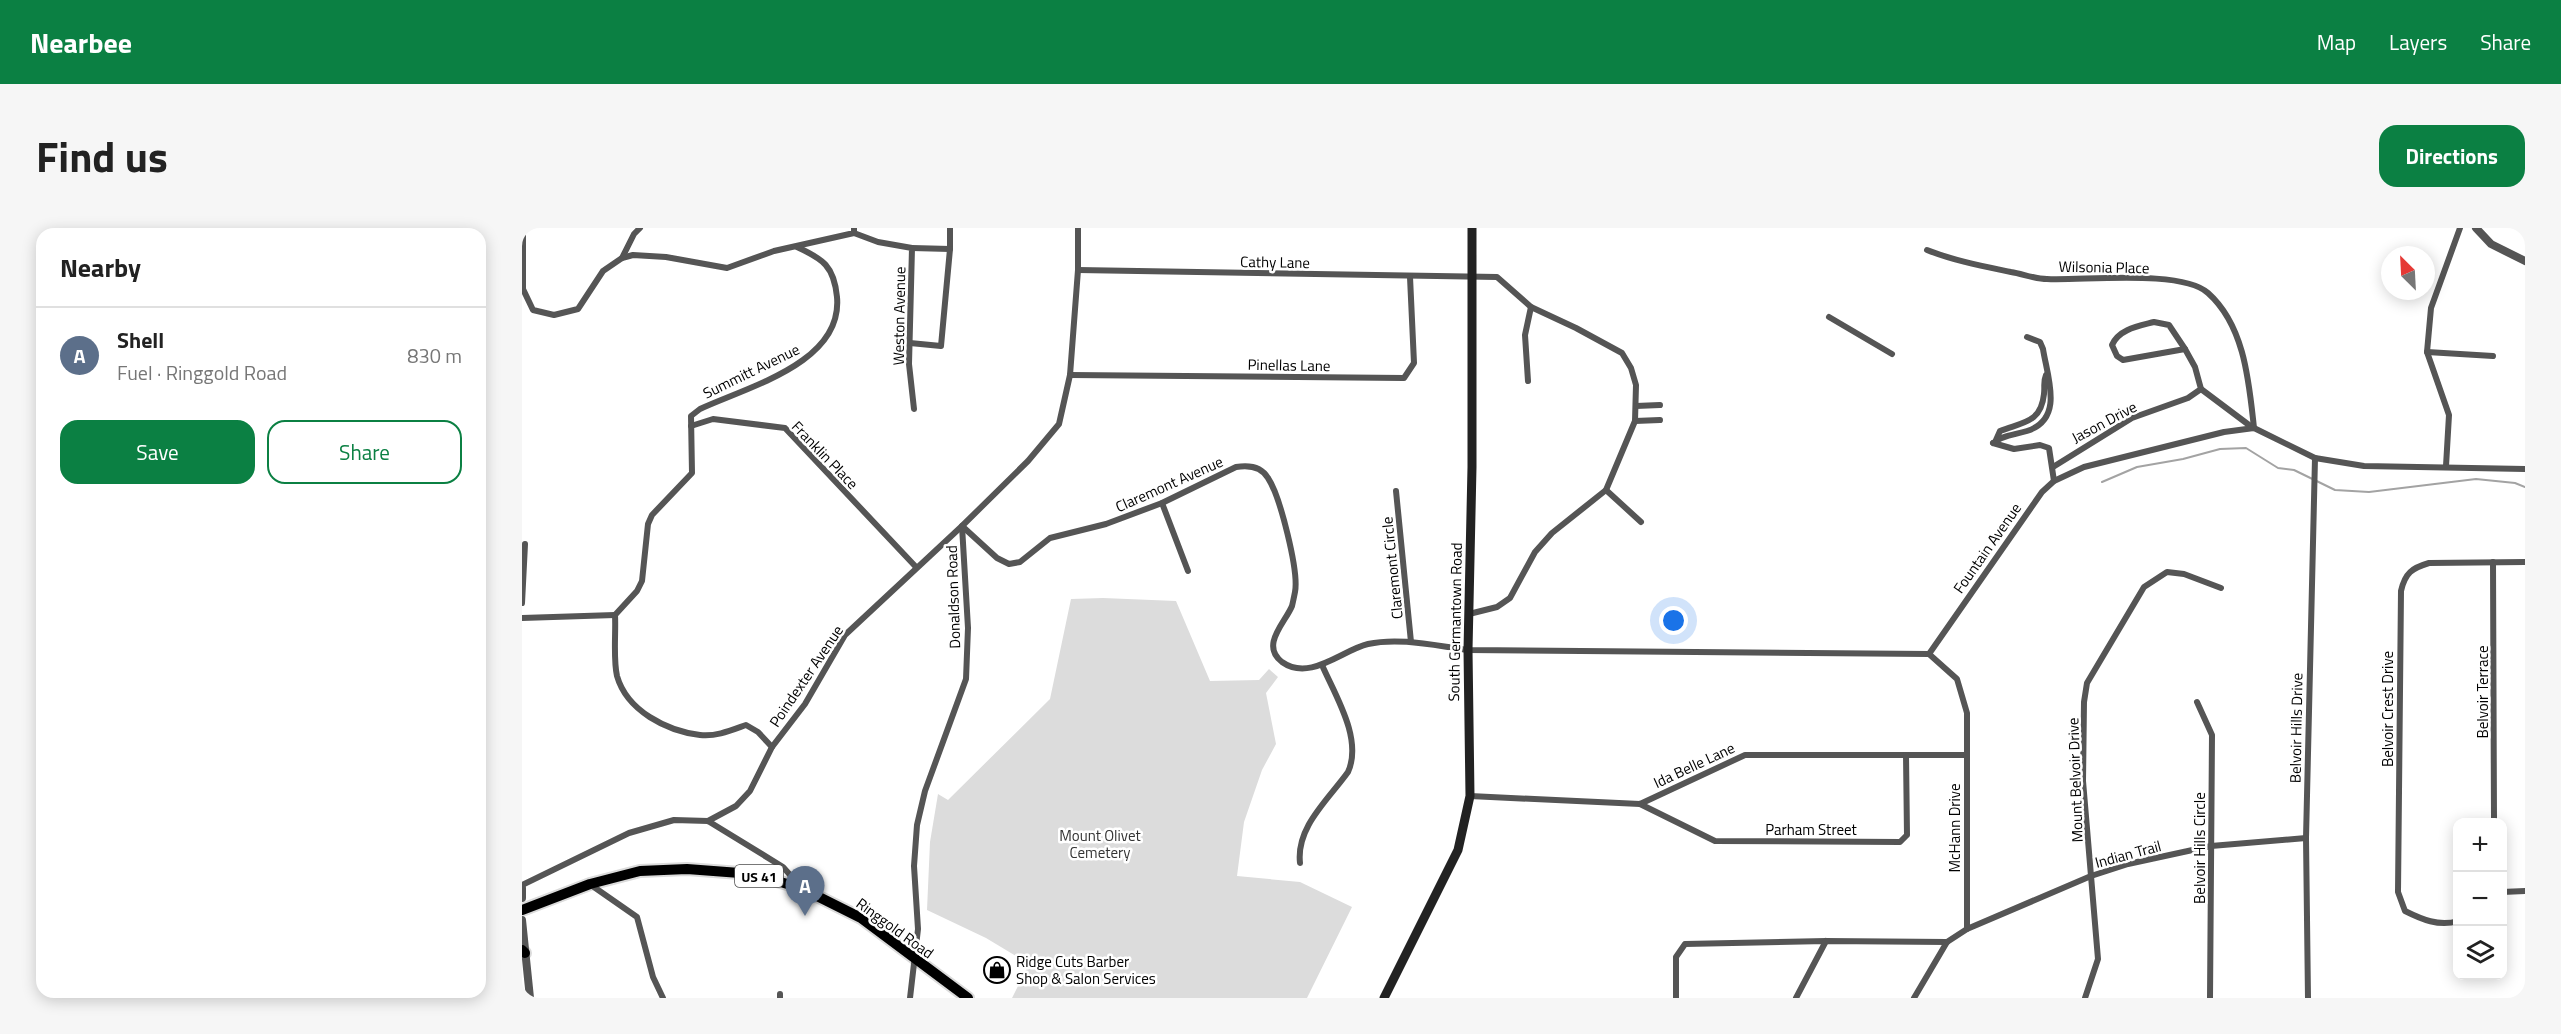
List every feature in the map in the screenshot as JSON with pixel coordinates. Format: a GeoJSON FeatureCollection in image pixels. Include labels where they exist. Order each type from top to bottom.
{"type":"FeatureCollection","features":[{"type":"Feature","properties":{"kind":"main road","name":"South Germantown Road"},"geometry":{"type":"LineString","coordinates":[[1384,998],[1458,850],[1470,796],[1468,650],[1474,309],[1472,228]]}},
{"type":"Feature","properties":{"kind":"main road","name":"Ringgold Road"},"geometry":{"type":"LineString","coordinates":[[522,910],[590,884],[640,871],[687,869],[753,874],[801,888],[861,918],[968,998]]}},
{"type":"Feature","properties":{"kind":"street"},"geometry":{"type":"LineString","coordinates":[[523,228],[523,289],[529,303],[536,311],[554,315],[574,311],[588,297],[603,271],[622,258],[633,255],[666,257],[727,268],[774,251],[797,247],[854,230]]}},
{"type":"Feature","properties":{"kind":"street"},"geometry":{"type":"LineString","coordinates":[[622,258],[634,234],[640,228]]}},
{"type":"Feature","properties":{"kind":"street"},"geometry":{"type":"LineString","coordinates":[[910,343],[941,346],[950,228]]}},
{"type":"Feature","properties":{"kind":"street","name":"Donaldson Road"},"geometry":{"type":"LineString","coordinates":[[910,998],[918,929],[914,866],[917,825],[925,791],[966,679],[968,628],[962,526],[1028,461],[1059,424],[1070,375],[1078,270],[1078,228]]}},
{"type":"Feature","properties":{"kind":"street"},"geometry":{"type":"LineString","coordinates":[[2446,466],[2449,415],[2427,352],[2431,308],[2460,228]]}},
{"type":"Feature","properties":{"kind":"street"},"geometry":{"type":"LineString","coordinates":[[2476,228],[2491,244],[2525,261]]}},
{"type":"Feature","properties":{"kind":"street","name":"Weston Avenue"},"geometry":{"type":"LineString","coordinates":[[854,230],[878,242],[912,248],[909,364],[914,409]]}},
{"type":"Feature","properties":{"kind":"street","name":"Summitt Avenue"},"geometry":{"type":"LineString","coordinates":[[691,426],[691,416],[700,409],[801,363],[826,336],[838,306],[834,278],[826,262],[797,247]]}},
{"type":"Feature","properties":{"kind":"street"},"geometry":{"type":"LineString","coordinates":[[912,248],[950,249]]}},
{"type":"Feature","properties":{"kind":"street","name":"Wilsonia Place"},"geometry":{"type":"LineString","coordinates":[[1927,250],[1954,260],[2045,279],[2128,277],[2189,284],[2207,292],[2220,307],[2240,342],[2249,377],[2254,428]]}},
{"type":"Feature","properties":{"kind":"street","name":"Cathy Lane"},"geometry":{"type":"LineString","coordinates":[[1078,270],[1497,277],[1531,307],[1622,353],[1632,368],[1636,385],[1635,421],[1606,490]]}},
{"type":"Feature","properties":{"kind":"street","name":"Pinellas Lane"},"geometry":{"type":"LineString","coordinates":[[1070,375],[1404,378],[1414,363],[1410,276]]}},
{"type":"Feature","properties":{"kind":"street"},"geometry":{"type":"LineString","coordinates":[[1528,381],[1525,335],[1531,307]]}},
{"type":"Feature","properties":{"kind":"street"},"geometry":{"type":"LineString","coordinates":[[1829,317],[1892,354]]}},
{"type":"Feature","properties":{"kind":"street"},"geometry":{"type":"LineString","coordinates":[[2185,349],[2123,360],[2117,356],[2112,345],[2120,334],[2154,322],[2169,326],[2185,349],[2195,367],[2201,389],[2254,428],[2315,458],[2364,466],[2525,469]]}},
{"type":"Feature","properties":{"kind":"street"},"geometry":{"type":"LineString","coordinates":[[2027,337],[2040,342],[2043,348],[2046,375],[2051,388],[2051,403],[2044,420],[2032,429],[2008,434],[1993,443],[2014,449],[2044,446],[2051,451],[2054,481]]}},
{"type":"Feature","properties":{"kind":"street"},"geometry":{"type":"LineString","coordinates":[[2427,352],[2493,356]]}},
{"type":"Feature","properties":{"kind":"street","name":"Jason Drive"},"geometry":{"type":"LineString","coordinates":[[2053,467],[2132,418],[2188,398],[2201,389]]}},
{"type":"Feature","properties":{"kind":"street"},"geometry":{"type":"LineString","coordinates":[[1636,406],[1660,405]]}},
{"type":"Feature","properties":{"kind":"street","name":"Franklin Place"},"geometry":{"type":"LineString","coordinates":[[691,426],[716,419],[784,428],[916,567]]}},
{"type":"Feature","properties":{"kind":"street"},"geometry":{"type":"LineString","coordinates":[[1635,421],[1660,420]]}},
{"type":"Feature","properties":{"kind":"street"},"geometry":{"type":"LineString","coordinates":[[691,426],[691,475],[652,515],[648,524],[642,581],[637,591],[615,615],[617,676],[627,696],[641,713],[681,730],[702,735],[722,733],[746,725],[758,732],[772,747]]}},
{"type":"Feature","properties":{"kind":"street","name":"Fountain Avenue"},"geometry":{"type":"LineString","coordinates":[[1929,654],[2025,514],[2054,481],[2084,466],[2224,432],[2254,428]]}},
{"type":"Feature","properties":{"kind":"street","name":"Belvoir Hills Drive"},"geometry":{"type":"LineString","coordinates":[[2308,998],[2306,838],[2315,458]]}},
{"type":"Feature","properties":{"kind":"street","name":"Claremont Avenue"},"geometry":{"type":"LineString","coordinates":[[962,526],[997,558],[1009,564],[1020,561],[1050,538],[1106,524],[1162,503],[1236,467],[1248,465],[1259,469],[1268,477],[1283,519],[1293,564],[1295,588],[1292,606],[1276,632],[1273,642],[1275,653],[1281,661],[1289,666],[1311,668],[1368,644],[1412,642],[1468,650]]}},
{"type":"Feature","properties":{"kind":"street"},"geometry":{"type":"LineString","coordinates":[[1469,614],[1497,607],[1510,598],[1535,552],[1552,533],[1606,490],[1641,522]]}},
{"type":"Feature","properties":{"kind":"street","name":"Claremont Circle"},"geometry":{"type":"LineString","coordinates":[[1396,491],[1412,642]]}},
{"type":"Feature","properties":{"kind":"street"},"geometry":{"type":"LineString","coordinates":[[1162,503],[1188,571]]}},
{"type":"Feature","properties":{"kind":"street","name":"Poindexter Avenue"},"geometry":{"type":"LineString","coordinates":[[708,822],[736,806],[750,791],[772,747],[805,704],[845,635],[962,526]]}},
{"type":"Feature","properties":{"kind":"street"},"geometry":{"type":"LineString","coordinates":[[522,603],[525,544]]}},
{"type":"Feature","properties":{"kind":"street","name":"Belvoir Terrace"},"geometry":{"type":"LineString","coordinates":[[2493,561],[2493,818]]}},
{"type":"Feature","properties":{"kind":"street","name":"Belvoir Crest Drive"},"geometry":{"type":"LineString","coordinates":[[2453,922],[2449,924],[2422,920],[2405,911],[2398,892],[2401,591],[2404,577],[2414,567],[2429,563],[2525,562]]}},
{"type":"Feature","properties":{"kind":"street","name":"Mount Belvoir Drive"},"geometry":{"type":"LineString","coordinates":[[2085,998],[2098,959],[2083,781],[2084,702],[2087,683],[2144,587],[2167,573],[2184,574],[2221,588]]}},
{"type":"Feature","properties":{"kind":"street"},"geometry":{"type":"LineString","coordinates":[[522,618],[615,615]]}},
{"type":"Feature","properties":{"kind":"street"},"geometry":{"type":"LineString","coordinates":[[1468,650],[1929,654]]}},
{"type":"Feature","properties":{"kind":"street","name":"McHann Drive"},"geometry":{"type":"LineString","coordinates":[[1929,654],[1957,679],[1967,713],[1967,929]]}},
{"type":"Feature","properties":{"kind":"street"},"geometry":{"type":"LineString","coordinates":[[1300,863],[1299,852],[1304,833],[1351,764],[1347,726],[1322,665]]}},
{"type":"Feature","properties":{"kind":"street","name":"Belvoir Hills Circle"},"geometry":{"type":"LineString","coordinates":[[2197,702],[2212,735],[2210,998]]}},
{"type":"Feature","properties":{"kind":"street","name":"Ida Belle Lane"},"geometry":{"type":"LineString","coordinates":[[1470,796],[1640,804],[1745,755],[1966,755]]}},
{"type":"Feature","properties":{"kind":"street","name":"Parham Street"},"geometry":{"type":"LineString","coordinates":[[1640,804],[1715,841],[1900,842],[1907,835],[1906,755]]}},
{"type":"Feature","properties":{"kind":"street"},"geometry":{"type":"LineString","coordinates":[[522,898],[522,887],[629,833],[674,820],[708,822],[783,867],[801,888]]}},
{"type":"Feature","properties":{"kind":"street","name":"Indian Trail"},"geometry":{"type":"LineString","coordinates":[[1967,929],[2091,876],[2128,864],[2211,846],[2306,838]]}},
{"type":"Feature","properties":{"kind":"street"},"geometry":{"type":"LineString","coordinates":[[590,884],[637,917],[653,976],[663,998]]}},
{"type":"Feature","properties":{"kind":"street"},"geometry":{"type":"LineString","coordinates":[[2507,892],[2525,891]]}},
{"type":"Feature","properties":{"kind":"street"},"geometry":{"type":"LineString","coordinates":[[522,920],[530,998]]}},
{"type":"Feature","properties":{"kind":"street"},"geometry":{"type":"LineString","coordinates":[[1914,998],[1947,942],[1967,929]]}},
{"type":"Feature","properties":{"kind":"street"},"geometry":{"type":"LineString","coordinates":[[1676,998],[1676,957],[1686,944],[1826,941],[1947,942]]}},
{"type":"Feature","properties":{"kind":"street"},"geometry":{"type":"LineString","coordinates":[[1796,998],[1826,941]]}},
{"type":"Feature","properties":{"kind":"green space","name":"Mount Olivet Cemetery"},"geometry":{"type":"Polygon","coordinates":[[[1071,599],[1176,601],[1210,681],[1259,680],[1269,669],[1278,677],[1266,693],[1276,744],[1262,770],[1244,822],[1237,876],[1300,882],[1352,907],[1307,998],[1012,998],[1029,964],[986,938],[927,910],[930,842],[938,794],[948,800],[1050,699],[1071,599]]]}},
{"type":"Feature","properties":{"kind":"waterway"},"geometry":{"type":"LineString","coordinates":[[2102,482],[2137,467],[2183,459],[2220,449],[2246,448],[2278,468],[2294,470],[2335,490],[2369,492],[2476,479],[2515,483],[2525,487]]}},
{"type":"Feature","properties":{"kind":"place","name":"Shell"},"geometry":{"type":"Point","coordinates":[805,916]}},
{"type":"Feature","properties":{"kind":"place","name":"Ridge Cuts Barber Shop & Salon Services"},"geometry":{"type":"Point","coordinates":[997,970]}}]}
